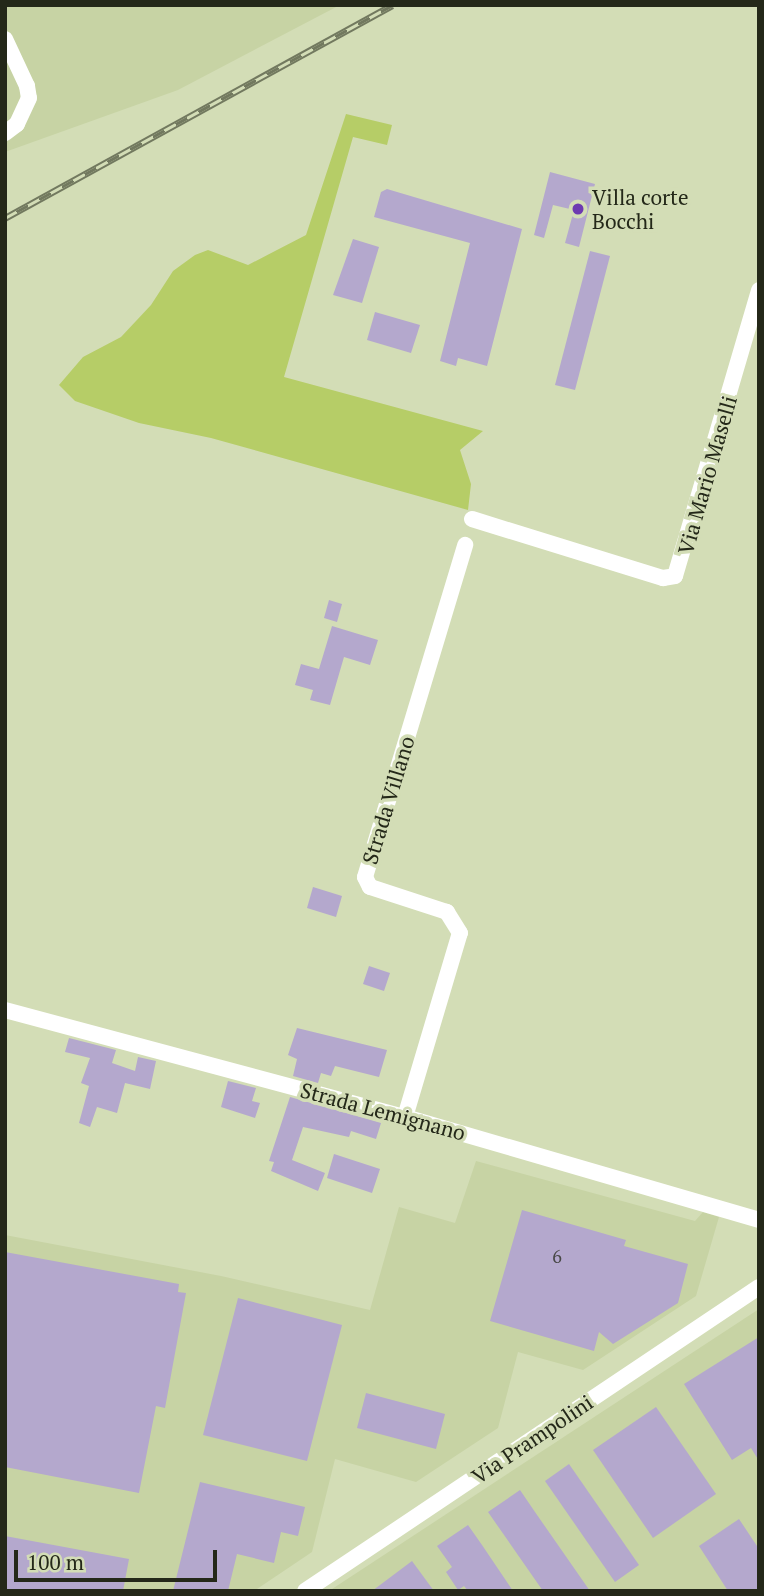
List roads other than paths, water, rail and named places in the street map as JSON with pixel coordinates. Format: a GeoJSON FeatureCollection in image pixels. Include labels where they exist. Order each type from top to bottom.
{"type":"FeatureCollection","features":[{"type":"Feature","properties":{"kind":"street"},"geometry":{"type":"LineString","coordinates":[[5,39],[27,86],[29,99],[17,124],[5,133]]}},
{"type":"Feature","properties":{"kind":"street","name":"Via Mario Maselli"},"geometry":{"type":"LineString","coordinates":[[472,519],[663,578],[676,576],[759,290]]}},
{"type":"Feature","properties":{"kind":"street","name":"Strada Villano"},"geometry":{"type":"LineString","coordinates":[[405,1117],[460,933],[447,912],[370,887],[365,877],[465,545]]}},
{"type":"Feature","properties":{"kind":"street","name":"Strada Lemignano"},"geometry":{"type":"LineString","coordinates":[[5,1010],[405,1117],[759,1220]]}},
{"type":"Feature","properties":{"kind":"street","name":"Via Prampolini"},"geometry":{"type":"LineString","coordinates":[[305,1591],[759,1287]]}},
{"type":"Feature","properties":{"kind":"railway"},"geometry":{"type":"LineString","coordinates":[[5,218],[392,5]]}},
{"type":"Feature","properties":{"kind":"place","name":"Villa corte Bocchi"},"geometry":{"type":"Point","coordinates":[578,209]}}]}
